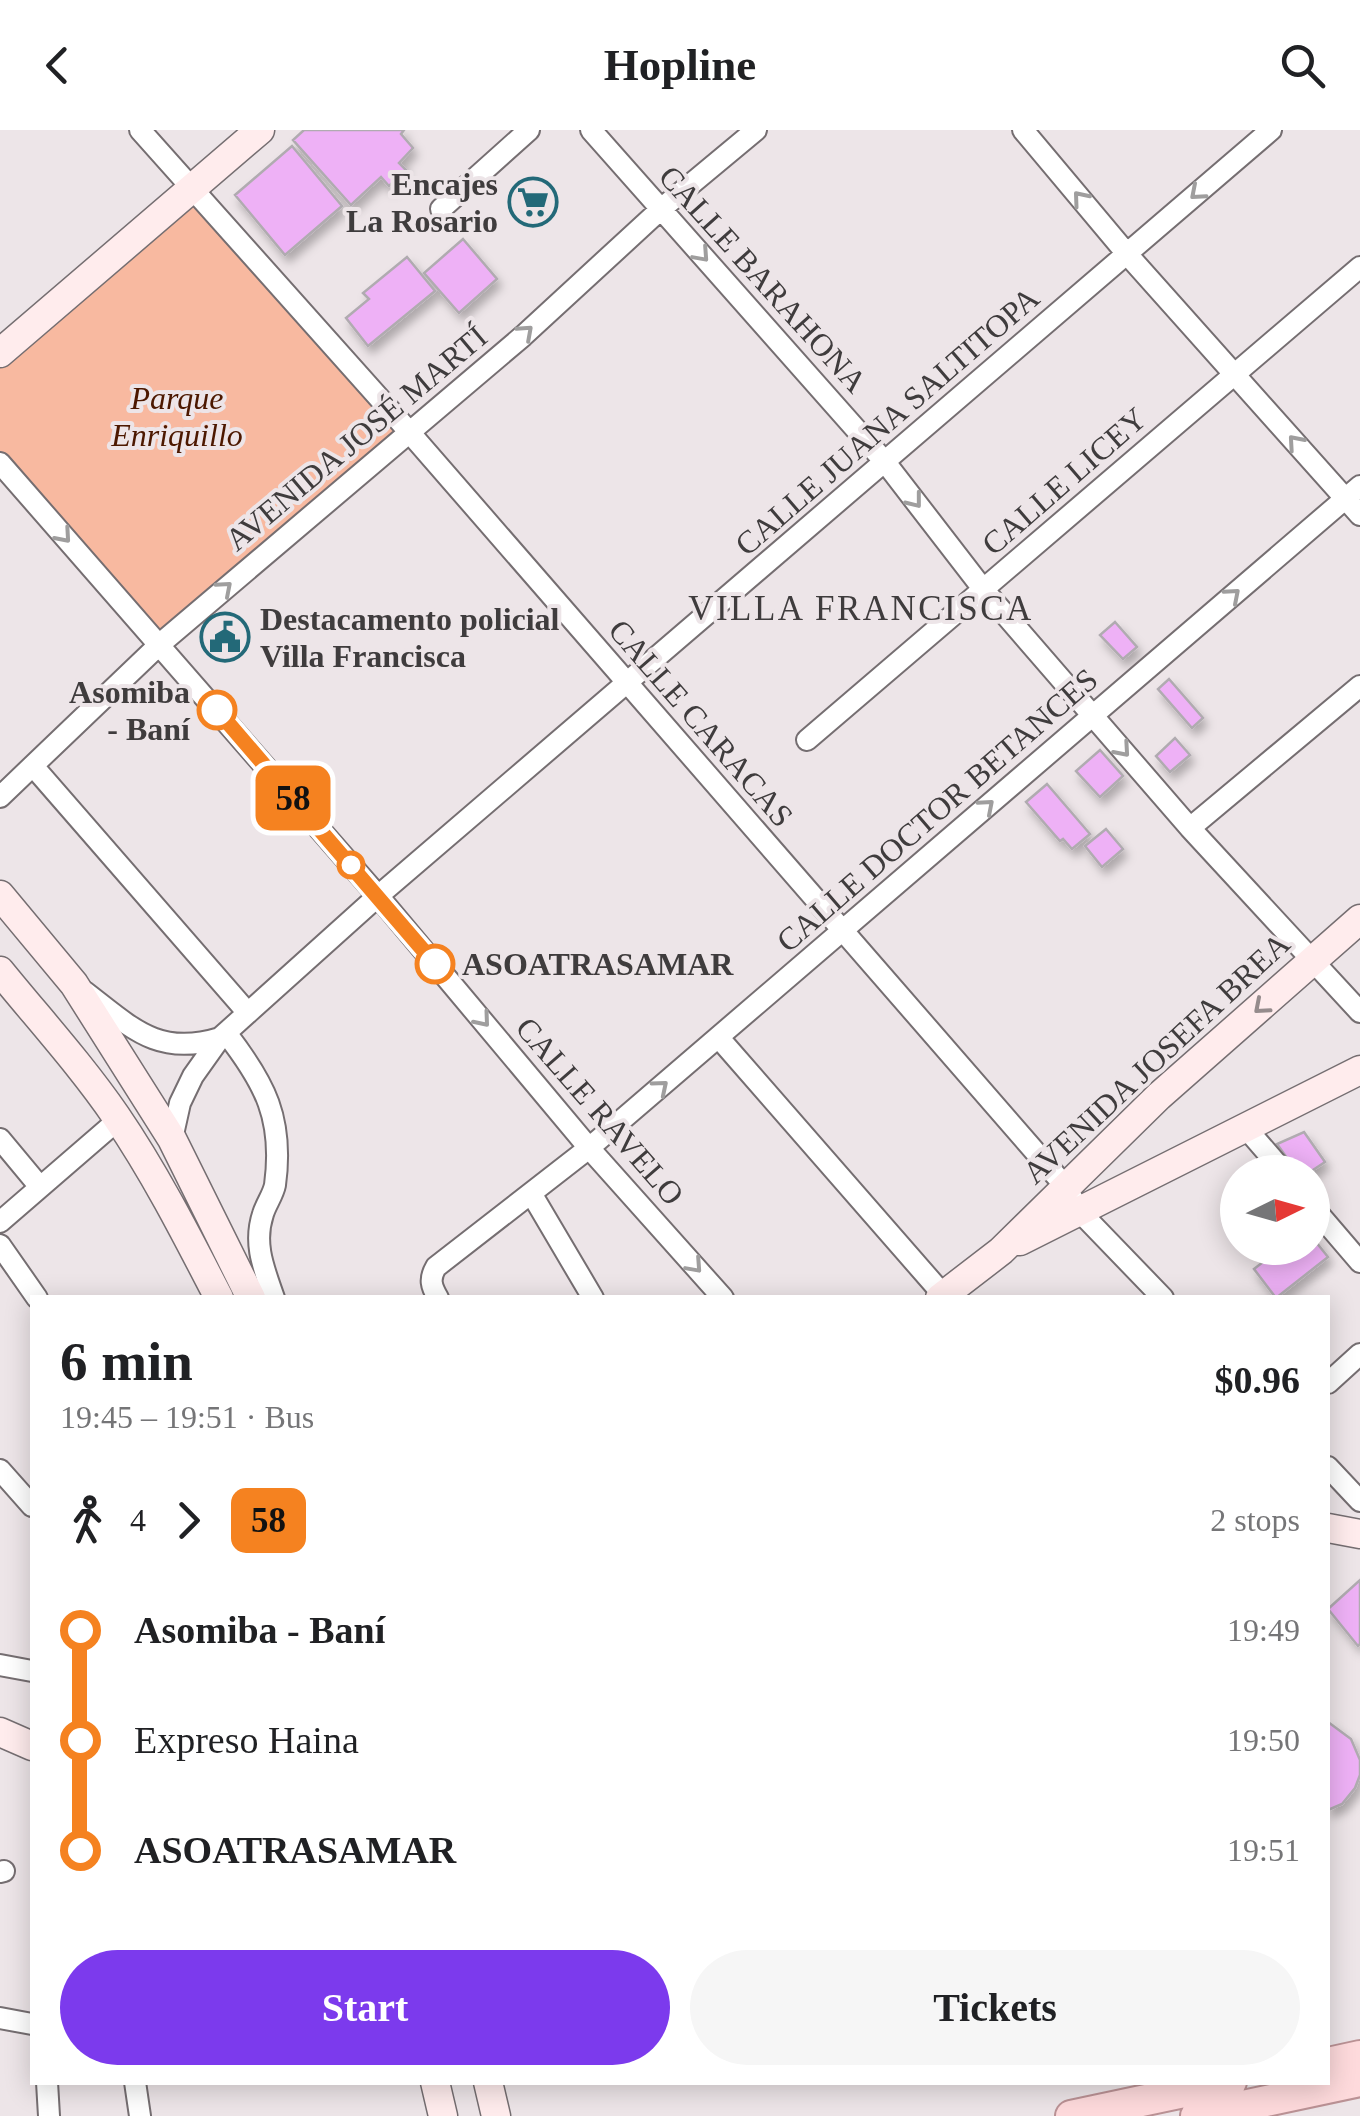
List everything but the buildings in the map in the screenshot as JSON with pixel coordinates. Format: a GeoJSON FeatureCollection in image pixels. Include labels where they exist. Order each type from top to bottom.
{"type":"FeatureCollection","features":[{"type":"Feature","properties":{"kind":"main road"},"geometry":{"type":"LineString","coordinates":[[0,353],[260,130]]}},
{"type":"Feature","properties":{"kind":"main road"},"geometry":{"type":"LineString","coordinates":[[0,895],[74,984],[172,1138],[250,1295]]}},
{"type":"Feature","properties":{"kind":"main road","name":"AVENIDA JOSEFA BREA"},"geometry":{"type":"LineString","coordinates":[[1001,1251],[1159,1096],[1360,920]]}},
{"type":"Feature","properties":{"kind":"main road"},"geometry":{"type":"LineString","coordinates":[[0,972],[87,1076],[118,1120],[180,1223],[217,1295]]}},
{"type":"Feature","properties":{"kind":"main road"},"geometry":{"type":"LineString","coordinates":[[946,1295],[1001,1251],[1360,1070]]}},
{"type":"Feature","properties":{"kind":"main road"},"geometry":{"type":"LineString","coordinates":[[1330,1528],[1360,1534]]}},
{"type":"Feature","properties":{"kind":"main road"},"geometry":{"type":"LineString","coordinates":[[0,1732],[30,1745]]}},
{"type":"Feature","properties":{"kind":"main road"},"geometry":{"type":"LineString","coordinates":[[1330,2063],[1360,2056]]}},
{"type":"Feature","properties":{"kind":"main road"},"geometry":{"type":"LineString","coordinates":[[1196,2116],[1360,2081]]}},
{"type":"Feature","properties":{"kind":"main road"},"geometry":{"type":"LineString","coordinates":[[436,2085],[443,2116]]}},
{"type":"Feature","properties":{"kind":"main road"},"geometry":{"type":"LineString","coordinates":[[489,2085],[496,2116]]}},
{"type":"Feature","properties":{"kind":"main road"},"geometry":{"type":"LineString","coordinates":[[1071,2116],[1217,2085]]}},
{"type":"Feature","properties":{"kind":"street","name":"CALLE CARACAS"},"geometry":{"type":"LineString","coordinates":[[140,130],[1065,1186],[1081,1212],[1159,1295]]}},
{"type":"Feature","properties":{"kind":"street"},"geometry":{"type":"LineString","coordinates":[[442,209],[530,130]]}},
{"type":"Feature","properties":{"kind":"street","name":"CALLE BARAHONA"},"geometry":{"type":"LineString","coordinates":[[591,130],[886,462],[984,589],[1190,828],[1360,1012]]}},
{"type":"Feature","properties":{"kind":"street","name":"AVENIDA JOSÉ MARTÍ"},"geometry":{"type":"LineString","coordinates":[[0,797],[160,644],[523,336],[661,209],[756,130]]}},
{"type":"Feature","properties":{"kind":"street"},"geometry":{"type":"LineString","coordinates":[[1023,130],[1126,254],[1235,374],[1352,492],[1360,515]]}},
{"type":"Feature","properties":{"kind":"street","name":"CALLE JUANA SALTITOPA"},"geometry":{"type":"LineString","coordinates":[[172,1138],[180,1103],[223,1035],[378,896],[1271,130]]}},
{"type":"Feature","properties":{"kind":"street","name":"CALLE LICEY"},"geometry":{"type":"LineString","coordinates":[[807,740],[1360,267]]}},
{"type":"Feature","properties":{"kind":"street","name":"CALLE RAVELO"},"geometry":{"type":"LineString","coordinates":[[0,463],[721,1295]]}},
{"type":"Feature","properties":{"kind":"street","name":"CALLE DOCTOR BETANCES"},"geometry":{"type":"LineString","coordinates":[[436,1295],[431,1286],[436,1266],[590,1148],[1352,492]]}},
{"type":"Feature","properties":{"kind":"street"},"geometry":{"type":"LineString","coordinates":[[1190,828],[1360,686]]}},
{"type":"Feature","properties":{"kind":"street"},"geometry":{"type":"LineString","coordinates":[[32,766],[248,1013]]}},
{"type":"Feature","properties":{"kind":"street"},"geometry":{"type":"LineString","coordinates":[[74,984],[140,1034],[169,1045],[194,1046],[223,1035],[266,1091],[276,1130],[274,1188],[258,1233],[260,1259],[273,1295]]}},
{"type":"Feature","properties":{"kind":"street"},"geometry":{"type":"LineString","coordinates":[[719,1038],[941,1295]]}},
{"type":"Feature","properties":{"kind":"street"},"geometry":{"type":"LineString","coordinates":[[0,1222],[118,1120]]}},
{"type":"Feature","properties":{"kind":"street"},"geometry":{"type":"LineString","coordinates":[[1245,1127],[1269,1155]]}},
{"type":"Feature","properties":{"kind":"street"},"geometry":{"type":"LineString","coordinates":[[0,1139],[40,1188]]}},
{"type":"Feature","properties":{"kind":"street"},"geometry":{"type":"LineString","coordinates":[[532,1193],[591,1295]]}},
{"type":"Feature","properties":{"kind":"street"},"geometry":{"type":"LineString","coordinates":[[1330,1227],[1360,1262]]}},
{"type":"Feature","properties":{"kind":"street"},"geometry":{"type":"LineString","coordinates":[[0,1246],[36,1295]]}},
{"type":"Feature","properties":{"kind":"street"},"geometry":{"type":"LineString","coordinates":[[1330,1380],[1360,1354]]}},
{"type":"Feature","properties":{"kind":"street"},"geometry":{"type":"LineString","coordinates":[[1330,1469],[1360,1501]]}},
{"type":"Feature","properties":{"kind":"street"},"geometry":{"type":"LineString","coordinates":[[0,1470],[30,1504]]}},
{"type":"Feature","properties":{"kind":"street"},"geometry":{"type":"LineString","coordinates":[[0,1665],[30,1671]]}},
{"type":"Feature","properties":{"kind":"street"},"geometry":{"type":"LineString","coordinates":[[0,2018],[30,2024]]}},
{"type":"Feature","properties":{"kind":"street"},"geometry":{"type":"LineString","coordinates":[[47,2085],[49,2116]]}},
{"type":"Feature","properties":{"kind":"street"},"geometry":{"type":"LineString","coordinates":[[135,2085],[140,2116]]}},
{"type":"Feature","properties":{"kind":"green space","name":"Parque Enriquillo"},"geometry":{"type":"Polygon","coordinates":[[[192,190],[409,431],[160,644],[0,463],[0,353],[192,190]]]}},
{"type":"Feature","properties":{"kind":"bus line","name":"58"},"geometry":{"type":"LineString","coordinates":[[217,710],[435,964]]}},
{"type":"Feature","properties":{"kind":"place","name":"Encajes La Rosario"},"geometry":{"type":"Point","coordinates":[533,202]}},
{"type":"Feature","properties":{"kind":"place","name":"Destacamento policial Villa Francisca"},"geometry":{"type":"Point","coordinates":[225,637]}},
{"type":"Feature","properties":{"kind":"place","name":"Asomiba - Baní"},"geometry":{"type":"Point","coordinates":[217,710]}},
{"type":"Feature","properties":{"kind":"place","name":"ASOATRASAMAR"},"geometry":{"type":"Point","coordinates":[435,964]}},
{"type":"Feature","properties":{"kind":"district","name":"VILLA FRANCISCA"},"geometry":{"type":"Point","coordinates":[861,608]}}]}
